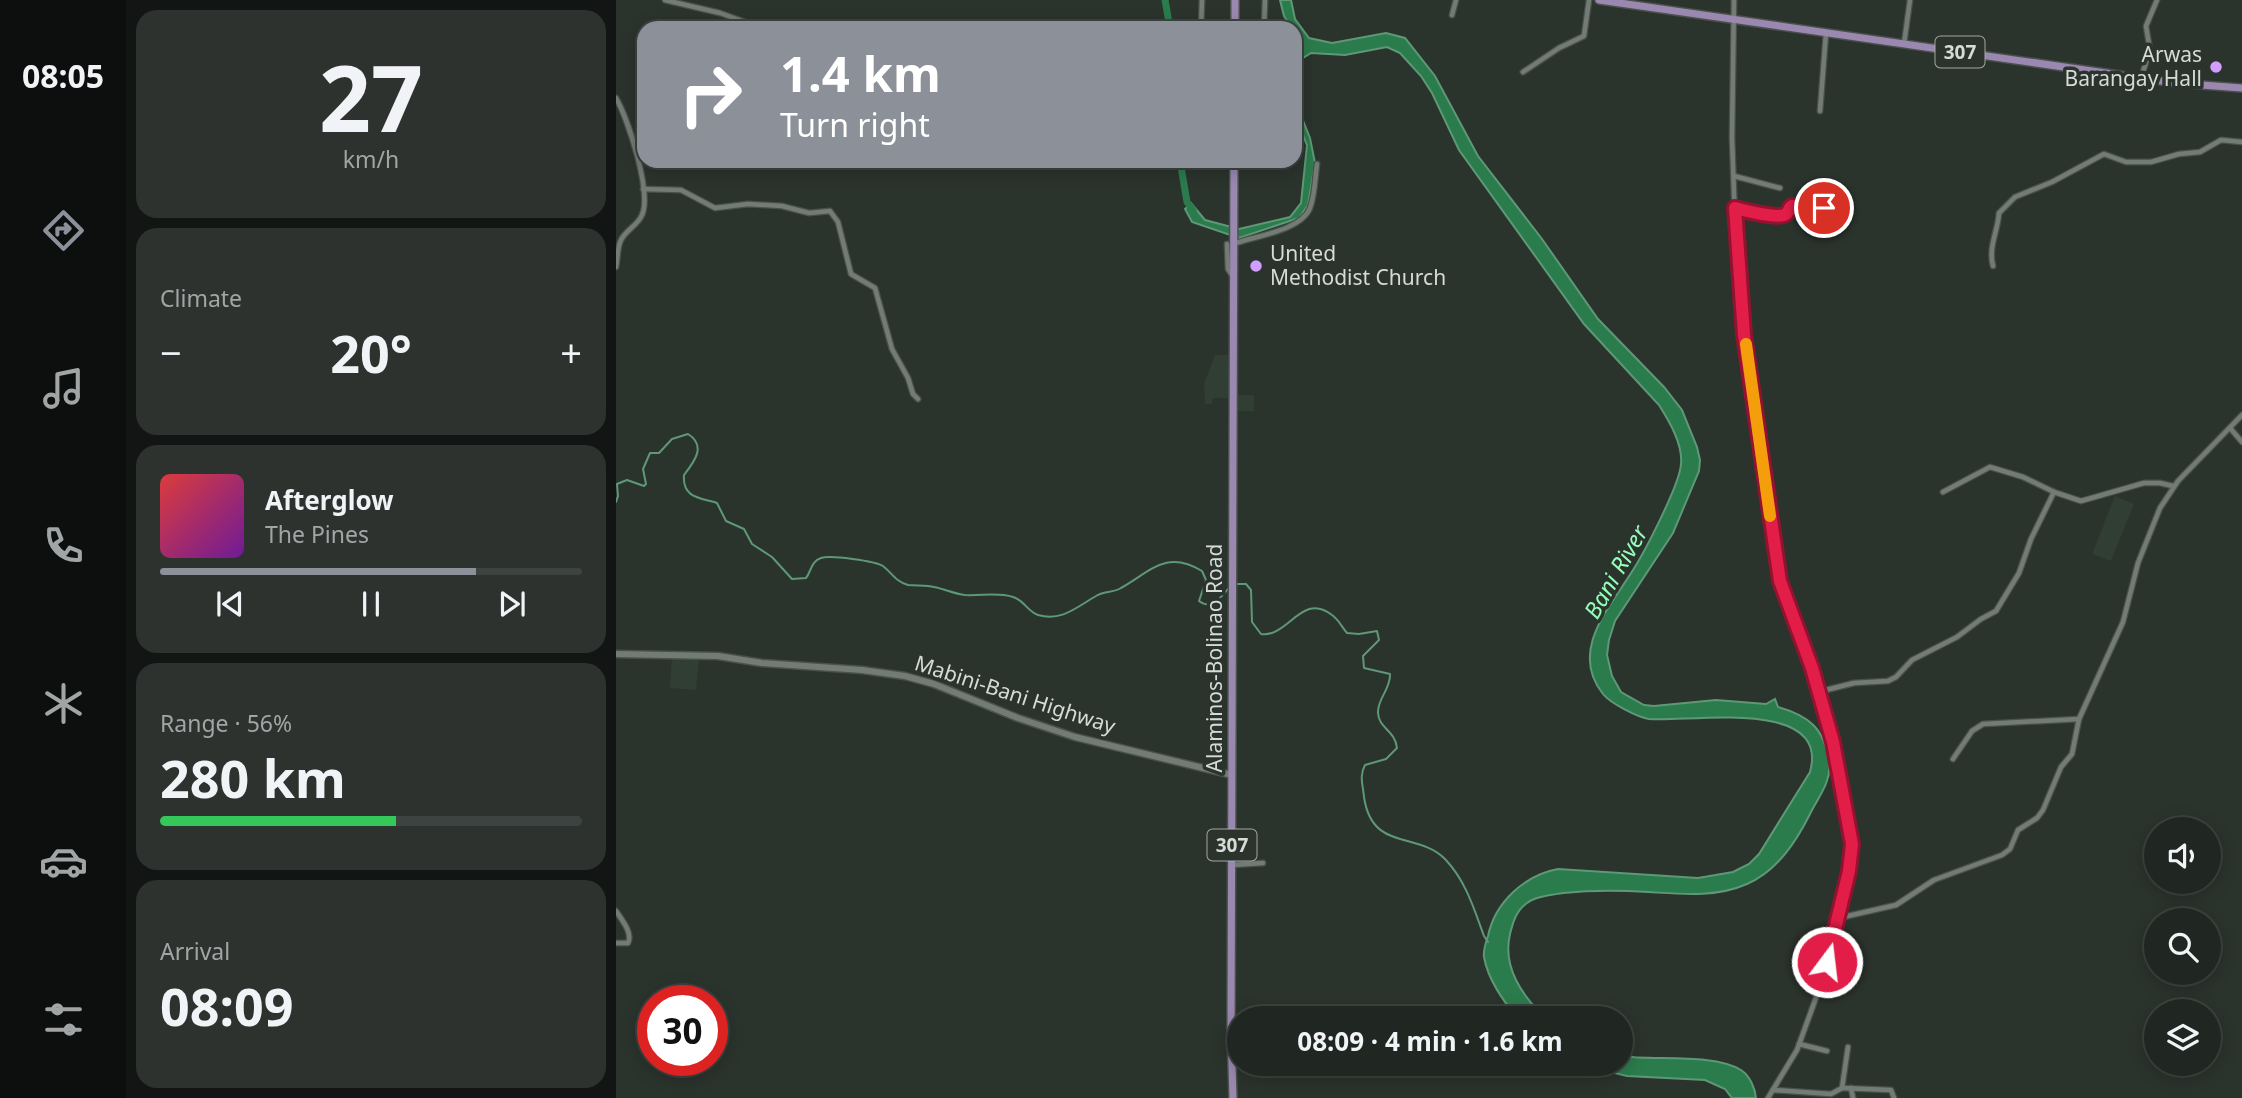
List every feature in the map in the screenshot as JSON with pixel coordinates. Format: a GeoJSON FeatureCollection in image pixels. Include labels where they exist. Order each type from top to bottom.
{"type":"FeatureCollection","features":[{"type":"Feature","properties":{"kind":"main road"},"geometry":{"type":"LineString","coordinates":[[1235,0],[1235,21]]}},
{"type":"Feature","properties":{"kind":"main road","name":"307"},"geometry":{"type":"LineString","coordinates":[[1599,0],[2141,78],[2242,88]]}},
{"type":"Feature","properties":{"kind":"main road","name":"Alaminos-Bolinao Road"},"geometry":{"type":"LineString","coordinates":[[1233,1098],[1231,243],[1234,168]]}},
{"type":"Feature","properties":{"kind":"main road","name":"Mabini-Bani Highway"},"geometry":{"type":"LineString","coordinates":[[616,654],[718,656],[905,676],[934,684],[1018,718],[1075,737],[1232,775]]}},
{"type":"Feature","properties":{"kind":"street"},"geometry":{"type":"LineString","coordinates":[[665,0],[742,21]]}},
{"type":"Feature","properties":{"kind":"street"},"geometry":{"type":"LineString","coordinates":[[1201,21],[1202,0]]}},
{"type":"Feature","properties":{"kind":"street"},"geometry":{"type":"LineString","coordinates":[[1264,21],[1265,0]]}},
{"type":"Feature","properties":{"kind":"street"},"geometry":{"type":"LineString","coordinates":[[1452,15],[1456,0]]}},
{"type":"Feature","properties":{"kind":"street"},"geometry":{"type":"LineString","coordinates":[[1523,72],[1540,59],[1584,36],[1589,0]]}},
{"type":"Feature","properties":{"kind":"street"},"geometry":{"type":"LineString","coordinates":[[1734,0],[1734,176],[1744,335],[1780,581],[1809,660],[1833,742],[1852,844],[1851,862],[1839,918],[1821,984],[1799,1044],[1769,1098]]}},
{"type":"Feature","properties":{"kind":"street"},"geometry":{"type":"LineString","coordinates":[[1904,44],[1910,0]]}},
{"type":"Feature","properties":{"kind":"street"},"geometry":{"type":"LineString","coordinates":[[2141,78],[2150,50],[2146,26],[2157,0]]}},
{"type":"Feature","properties":{"kind":"street"},"geometry":{"type":"LineString","coordinates":[[1820,111],[1826,33]]}},
{"type":"Feature","properties":{"kind":"street"},"geometry":{"type":"LineString","coordinates":[[616,99],[625,113],[637,160]]}},
{"type":"Feature","properties":{"kind":"street"},"geometry":{"type":"LineString","coordinates":[[1993,266],[1991,253],[1999,213],[2015,197],[2052,182],[2104,154],[2126,162],[2151,162],[2179,154],[2200,152],[2221,141],[2242,142]]}},
{"type":"Feature","properties":{"kind":"street"},"geometry":{"type":"LineString","coordinates":[[1231,243],[1288,227],[1302,219],[1311,204],[1317,164]]}},
{"type":"Feature","properties":{"kind":"street"},"geometry":{"type":"LineString","coordinates":[[616,267],[620,240],[642,215],[643,189],[639,168]]}},
{"type":"Feature","properties":{"kind":"street"},"geometry":{"type":"LineString","coordinates":[[1734,176],[1780,188]]}},
{"type":"Feature","properties":{"kind":"street"},"geometry":{"type":"LineString","coordinates":[[1735,208],[1780,216],[1787,214],[1792,206],[1824,208],[1829,187]]}},
{"type":"Feature","properties":{"kind":"street"},"geometry":{"type":"LineString","coordinates":[[643,189],[681,190],[715,208],[748,204],[782,206],[809,213],[833,213],[838,222],[851,274],[875,288],[891,349],[918,399]]}},
{"type":"Feature","properties":{"kind":"street"},"geometry":{"type":"LineString","coordinates":[[1839,918],[1896,905],[1934,880],[2007,852],[2018,830],[2043,810],[2061,767],[2072,754],[2079,719],[2123,622],[2138,562],[2152,522],[2173,486],[2242,415]]}},
{"type":"Feature","properties":{"kind":"street"},"geometry":{"type":"LineString","coordinates":[[2230,428],[2242,442]]}},
{"type":"Feature","properties":{"kind":"street"},"geometry":{"type":"LineString","coordinates":[[1943,492],[1990,467],[2026,478],[2054,492],[2081,501],[2144,483],[2173,486]]}},
{"type":"Feature","properties":{"kind":"street"},"geometry":{"type":"LineString","coordinates":[[1818,692],[1854,683],[1888,681],[1912,660],[1957,637],[1996,611],[2019,573],[2031,539],[2054,492]]}},
{"type":"Feature","properties":{"kind":"street"},"geometry":{"type":"LineString","coordinates":[[1953,759],[1972,731],[1983,724],[2079,719]]}},
{"type":"Feature","properties":{"kind":"street"},"geometry":{"type":"LineString","coordinates":[[1231,865],[1263,863]]}},
{"type":"Feature","properties":{"kind":"street"},"geometry":{"type":"LineString","coordinates":[[616,911],[629,932],[630,939],[628,943],[616,943]]}},
{"type":"Feature","properties":{"kind":"street"},"geometry":{"type":"LineString","coordinates":[[1799,1044],[1827,1051]]}},
{"type":"Feature","properties":{"kind":"street"},"geometry":{"type":"LineString","coordinates":[[1842,1088],[1848,1047]]}},
{"type":"Feature","properties":{"kind":"street"},"geometry":{"type":"LineString","coordinates":[[1773,1090],[1826,1094],[1842,1088],[1891,1090],[1894,1098]]}},
{"type":"Feature","properties":{"kind":"street"},"geometry":{"type":"LineString","coordinates":[[1851,1088],[1853,1098]]}},
{"type":"Feature","properties":{"kind":"shaded area"},"geometry":{"type":"Polygon","coordinates":[[[1280,0],[1291,0],[1296,21],[1287,21],[1280,0]]]}},
{"type":"Feature","properties":{"kind":"shaded area"},"geometry":{"type":"Polygon","coordinates":[[[1302,28],[1309,38],[1332,43],[1386,33],[1405,38],[1435,76],[1478,156],[1542,239],[1598,319],[1664,387],[1682,410],[1697,447],[1699,471],[1673,533],[1615,621],[1607,655],[1612,676],[1621,692],[1644,705],[1654,706],[1716,700],[1766,704],[1775,699],[1778,707],[1806,719],[1813,725],[1827,750],[1827,782],[1798,835],[1768,872],[1747,884],[1698,894],[1616,891],[1563,893],[1544,896],[1523,906],[1511,930],[1509,958],[1516,980],[1534,1006],[1508,1006],[1489,974],[1484,957],[1497,912],[1513,892],[1534,877],[1558,869],[1698,878],[1733,872],[1749,864],[1759,854],[1810,772],[1811,748],[1799,732],[1778,723],[1722,717],[1649,719],[1624,709],[1603,694],[1593,678],[1591,645],[1605,613],[1633,570],[1675,486],[1681,456],[1674,433],[1659,405],[1584,324],[1459,150],[1421,76],[1400,53],[1387,47],[1345,55],[1311,53],[1302,59],[1302,28]]]}},
{"type":"Feature","properties":{"kind":"shaded area"},"geometry":{"type":"Polygon","coordinates":[[[1302,118],[1310,138],[1315,163],[1308,205],[1299,218],[1239,238],[1192,222],[1185,209],[1191,203],[1205,220],[1239,229],[1290,217],[1301,203],[1307,145],[1302,133],[1302,118]]]}},
{"type":"Feature","properties":{"kind":"shaded area"},"geometry":{"type":"Polygon","coordinates":[[[1215,355],[1229,355],[1229,398],[1213,398],[1212,404],[1205,404],[1204,384],[1215,355]]]}},
{"type":"Feature","properties":{"kind":"shaded area"},"geometry":{"type":"Polygon","coordinates":[[[1236,395],[1254,395],[1254,411],[1236,411],[1236,395]]]}},
{"type":"Feature","properties":{"kind":"shaded area"},"geometry":{"type":"Polygon","coordinates":[[[2115,496],[2134,504],[2111,561],[2092,554],[2115,496]]]}},
{"type":"Feature","properties":{"kind":"shaded area"},"geometry":{"type":"Polygon","coordinates":[[[672,656],[699,658],[696,690],[670,688],[672,656]]]}},
{"type":"Feature","properties":{"kind":"shaded area"},"geometry":{"type":"Polygon","coordinates":[[[1633,1057],[1715,1061],[1741,1070],[1753,1086],[1756,1098],[1732,1098],[1725,1089],[1705,1080],[1627,1076],[1633,1076],[1633,1057]]]}},
{"type":"Feature","properties":{"kind":"waterway"},"geometry":{"type":"LineString","coordinates":[[1165,0],[1169,21]]}},
{"type":"Feature","properties":{"kind":"waterway"},"geometry":{"type":"LineString","coordinates":[[1181,168],[1187,202],[1193,210]]}},
{"type":"Feature","properties":{"kind":"waterway"},"geometry":{"type":"LineString","coordinates":[[616,502],[617,484],[627,480],[644,486],[646,484],[643,469],[650,453],[659,453],[672,439],[688,434],[694,439],[698,449],[684,475],[686,489],[694,496],[717,503],[726,521],[744,529],[752,544],[772,557],[792,579],[806,578],[813,564],[821,558],[853,559],[883,566],[897,580],[908,585],[931,586],[965,595],[995,594],[1013,597],[1038,615],[1046,617],[1061,615],[1099,594],[1118,590],[1168,562],[1178,562],[1202,571],[1206,580],[1199,601],[1204,604],[1217,601],[1231,586]]}},
{"type":"Feature","properties":{"kind":"waterway"},"geometry":{"type":"LineString","coordinates":[[1236,584],[1246,584],[1251,590],[1252,622],[1261,634],[1279,629],[1312,608],[1332,615],[1347,633],[1377,631],[1379,640],[1363,656],[1364,668],[1390,674],[1378,713],[1381,723],[1393,737],[1397,748],[1386,759],[1365,765],[1363,769],[1362,785],[1369,814],[1376,826],[1386,833],[1422,845],[1445,859],[1464,886],[1488,942]]}},
{"type":"Feature","properties":{"kind":"slow traffic"},"geometry":{"type":"LineString","coordinates":[[1746,344],[1770,516]]}},
{"type":"Feature","properties":{"kind":"place","name":"Arwas Barangay Hall"},"geometry":{"type":"Point","coordinates":[2216,67]}},
{"type":"Feature","properties":{"kind":"place","name":"United Methodist Church"},"geometry":{"type":"Point","coordinates":[1256,266]}},
{"type":"Feature","properties":{"kind":"route"},"geometry":{"type":"LineString","coordinates":[[1824,208],[1792,206],[1787,214],[1780,216],[1735,208],[1735,222],[1744,335],[1780,581],[1812,668],[1833,742],[1852,844],[1849,871],[1827,962]]}},
{"type":"Feature","properties":{"kind":"water label","name":"Bani River"},"geometry":{"type":"Point","coordinates":[1616,572]}}]}
